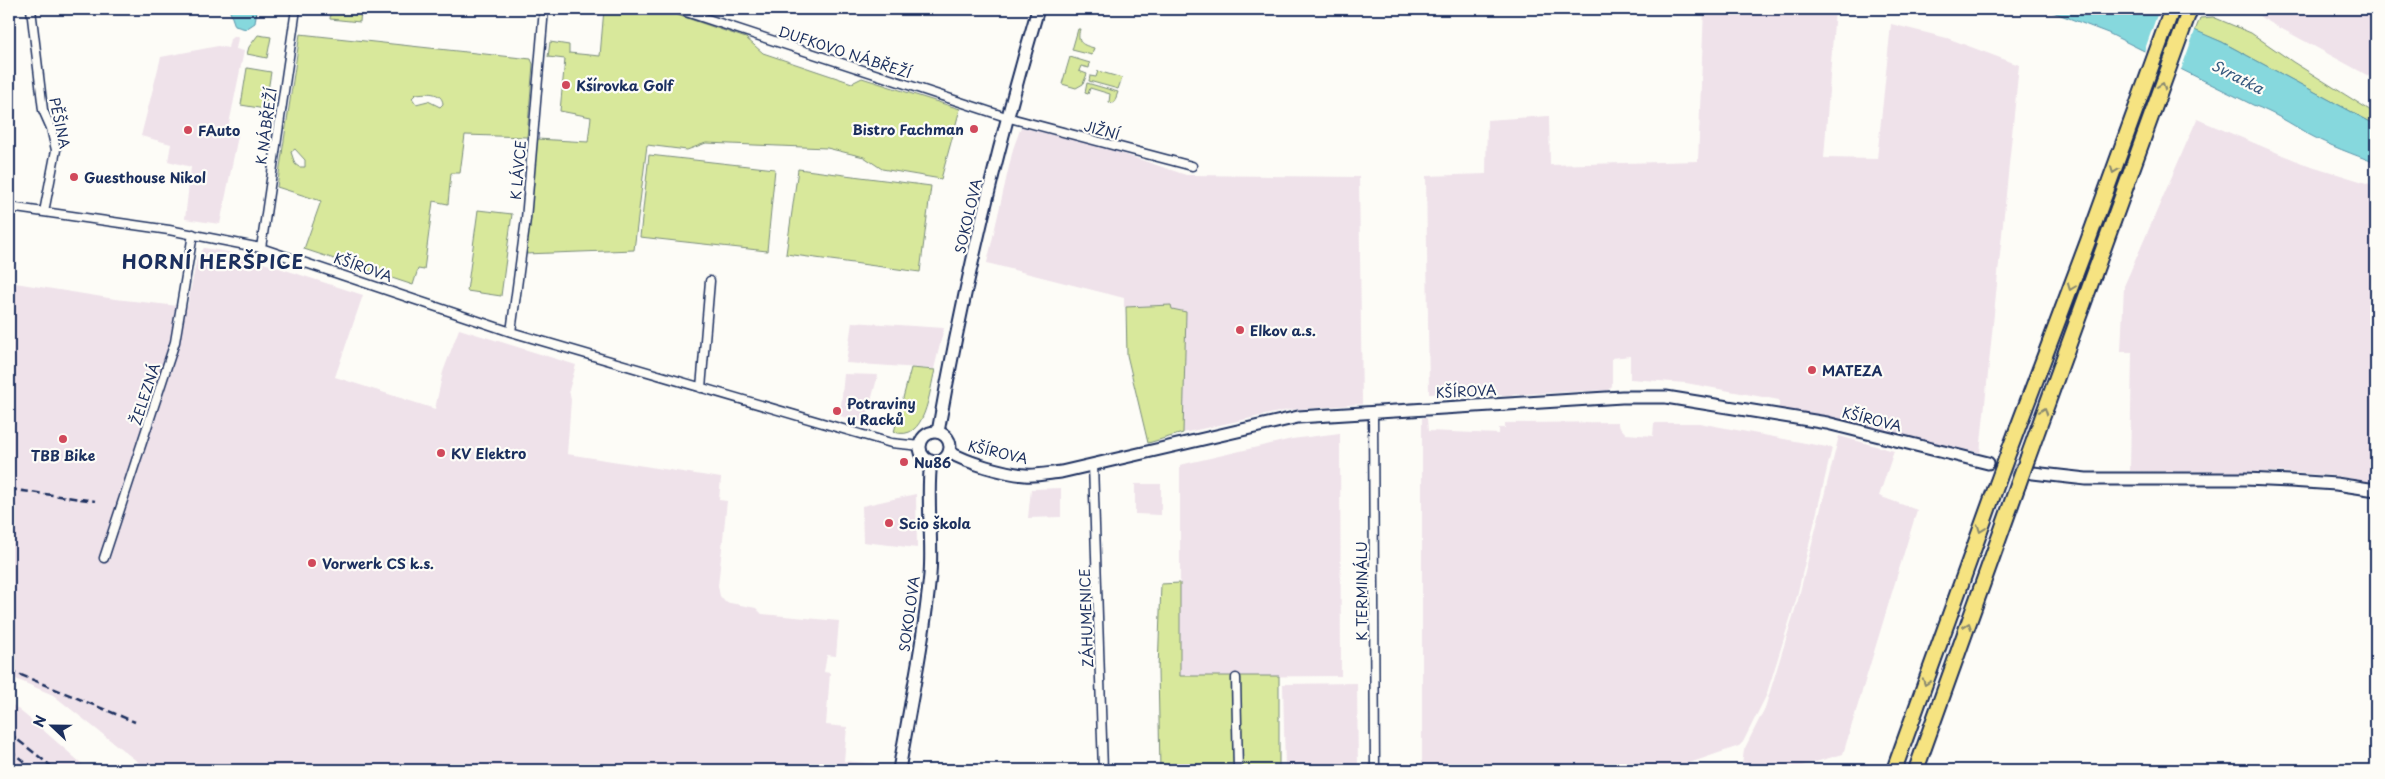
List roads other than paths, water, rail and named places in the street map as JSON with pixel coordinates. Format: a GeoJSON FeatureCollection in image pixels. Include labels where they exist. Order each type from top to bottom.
{"type":"FeatureCollection","features":[{"type":"Feature","properties":{"kind":"highway"},"geometry":{"type":"LineString","coordinates":[[1894,770],[2172,9]]}},
{"type":"Feature","properties":{"kind":"highway"},"geometry":{"type":"LineString","coordinates":[[1916,770],[2190,9]]}},
{"type":"Feature","properties":{"kind":"street","name":"PĚŠINA"},"geometry":{"type":"LineString","coordinates":[[31,9],[43,110],[51,128],[56,150],[44,212]]}},
{"type":"Feature","properties":{"kind":"street","name":"K NÁBŘEŽÍ"},"geometry":{"type":"LineString","coordinates":[[261,248],[296,9]]}},
{"type":"Feature","properties":{"kind":"street","name":"K LÁVCE"},"geometry":{"type":"LineString","coordinates":[[511,332],[526,219],[544,9]]}},
{"type":"Feature","properties":{"kind":"street","name":"DUFKOVO NÁBŘEŽÍ"},"geometry":{"type":"LineString","coordinates":[[676,9],[1006,118]]}},
{"type":"Feature","properties":{"kind":"street","name":"SOKOLOVA"},"geometry":{"type":"LineString","coordinates":[[938,432],[952,351],[1006,118],[1038,9]]}},
{"type":"Feature","properties":{"kind":"street","name":"JIŽNÍ"},"geometry":{"type":"LineString","coordinates":[[1006,118],[1192,166]]}},
{"type":"Feature","properties":{"kind":"street","name":"KŠÍROVA"},"geometry":{"type":"LineString","coordinates":[[9,207],[193,234],[261,248],[511,332],[891,443],[921,446]]}},
{"type":"Feature","properties":{"kind":"street","name":"ŽELEZNÁ"},"geometry":{"type":"LineString","coordinates":[[104,558],[174,342],[193,234]]}},
{"type":"Feature","properties":{"kind":"street"},"geometry":{"type":"LineString","coordinates":[[701,388],[710,281]]}},
{"type":"Feature","properties":{"kind":"street","name":"KŠÍROVA"},"geometry":{"type":"LineString","coordinates":[[949,452],[968,460],[1026,475],[1061,472],[1223,436],[1289,419],[1622,397],[1666,397],[1827,423],[1988,463]]}},
{"type":"Feature","properties":{"kind":"street","name":"K TERMINÁLU"},"geometry":{"type":"LineString","coordinates":[[1373,412],[1375,770]]}},
{"type":"Feature","properties":{"kind":"street"},"geometry":{"type":"LineString","coordinates":[[938,432],[947,438],[949,452],[940,461],[931,461],[922,454],[921,446],[927,435],[938,432]]}},
{"type":"Feature","properties":{"kind":"street","name":"SOKOLOVA"},"geometry":{"type":"LineString","coordinates":[[899,770],[930,576],[932,538],[929,475],[931,461]]}},
{"type":"Feature","properties":{"kind":"street","name":"ZÁHUMENICE"},"geometry":{"type":"LineString","coordinates":[[1094,464],[1103,770]]}},
{"type":"Feature","properties":{"kind":"street"},"geometry":{"type":"LineString","coordinates":[[2033,473],[2086,479],[2281,481],[2336,484],[2376,490]]}},
{"type":"Feature","properties":{"kind":"street"},"geometry":{"type":"LineString","coordinates":[[1236,678],[1238,770]]}},
{"type":"Feature","properties":{"kind":"water"},"geometry":{"type":"Polygon","coordinates":[[[229,9],[257,9],[255,23],[246,29],[235,26],[229,9]]]}},
{"type":"Feature","properties":{"kind":"water","name":"Svratka"},"geometry":{"type":"Polygon","coordinates":[[[2045,9],[2146,9],[2222,42],[2376,125],[2376,163],[2316,138],[2275,115],[2108,33],[2045,9]]]}},
{"type":"Feature","properties":{"kind":"tunnel"},"geometry":{"type":"LineString","coordinates":[[1988,463],[2031,473]]}},
{"type":"Feature","properties":{"kind":"railway"},"geometry":{"type":"LineString","coordinates":[[9,489],[95,501]]}},
{"type":"Feature","properties":{"kind":"railway"},"geometry":{"type":"LineString","coordinates":[[9,670],[135,722]]}},
{"type":"Feature","properties":{"kind":"railway"},"geometry":{"type":"LineString","coordinates":[[9,733],[56,770]]}},
{"type":"Feature","properties":{"kind":"railway"},"geometry":{"type":"LineString","coordinates":[[9,750],[35,770]]}},
{"type":"Feature","properties":{"kind":"place","name":"Kšírovka Golf"},"geometry":{"type":"Point","coordinates":[566,85]}},
{"type":"Feature","properties":{"kind":"place","name":"Bistro Fachman"},"geometry":{"type":"Point","coordinates":[974,129]}},
{"type":"Feature","properties":{"kind":"place","name":"FAuto"},"geometry":{"type":"Point","coordinates":[188,130]}},
{"type":"Feature","properties":{"kind":"place","name":"Guesthouse Nikol"},"geometry":{"type":"Point","coordinates":[74,177]}},
{"type":"Feature","properties":{"kind":"place","name":"Elkov a.s."},"geometry":{"type":"Point","coordinates":[1240,330]}},
{"type":"Feature","properties":{"kind":"place","name":"MATEZA"},"geometry":{"type":"Point","coordinates":[1812,370]}},
{"type":"Feature","properties":{"kind":"place","name":"Potraviny u Racků"},"geometry":{"type":"Point","coordinates":[837,411]}},
{"type":"Feature","properties":{"kind":"place","name":"TBB Bike"},"geometry":{"type":"Point","coordinates":[63,439]}},
{"type":"Feature","properties":{"kind":"place","name":"KV Elektro"},"geometry":{"type":"Point","coordinates":[441,453]}},
{"type":"Feature","properties":{"kind":"place","name":"Nu86"},"geometry":{"type":"Point","coordinates":[904,462]}},
{"type":"Feature","properties":{"kind":"place","name":"Scio škola"},"geometry":{"type":"Point","coordinates":[889,523]}},
{"type":"Feature","properties":{"kind":"place","name":"Vorwerk CS k.s."},"geometry":{"type":"Point","coordinates":[312,563]}},
{"type":"Feature","properties":{"kind":"district","name":"HORNÍ HERŠPICE"},"geometry":{"type":"Point","coordinates":[213,261]}}]}
